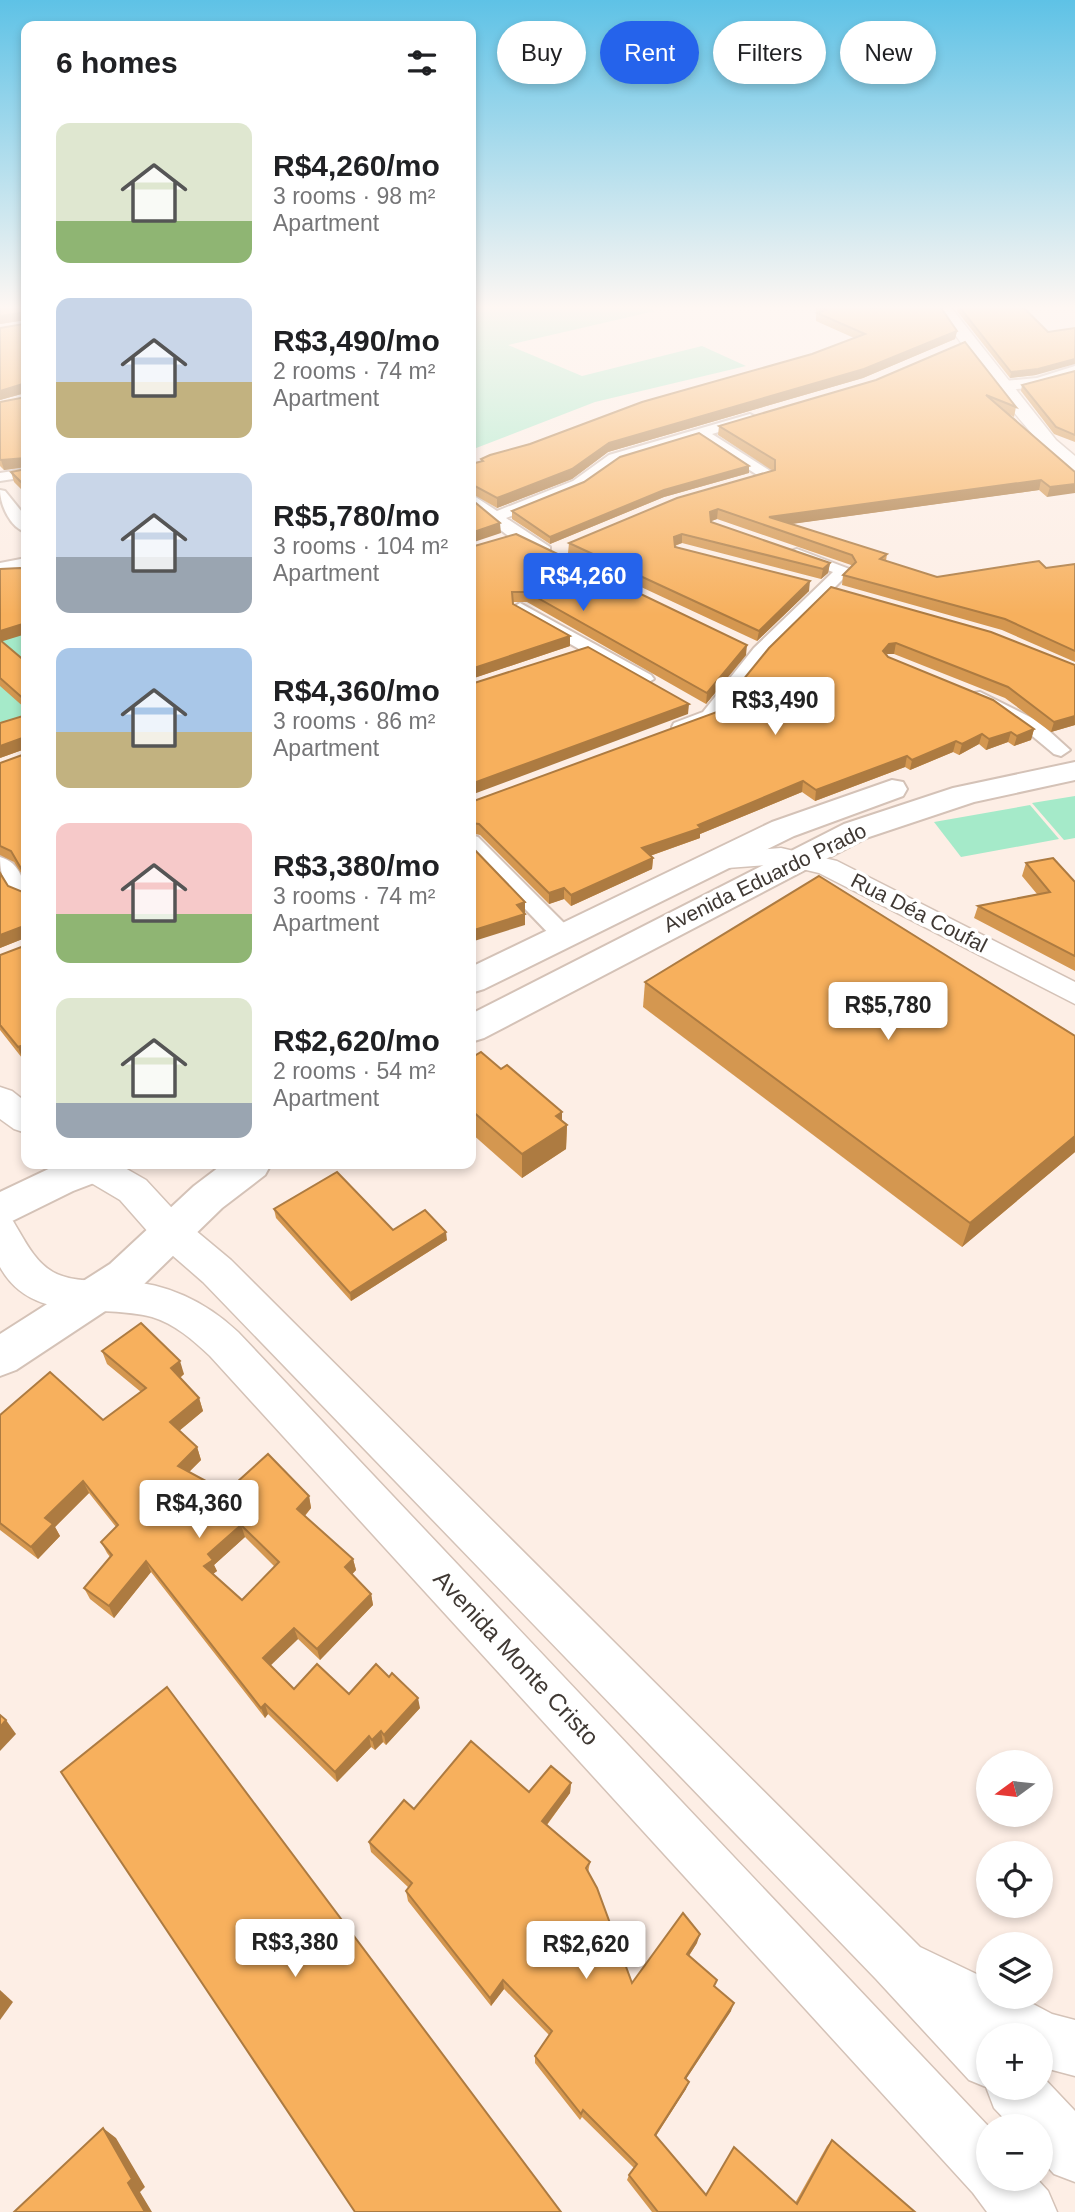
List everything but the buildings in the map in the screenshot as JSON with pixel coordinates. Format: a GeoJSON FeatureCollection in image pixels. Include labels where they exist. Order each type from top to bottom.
{"type":"FeatureCollection","features":[{"type":"Feature","properties":{"kind":"main road","name":"Avenida Eduardo Prado"},"geometry":{"type":"LineString","coordinates":[[476,1026],[801,858],[916,807],[982,788],[1070,756]]}},
{"type":"Feature","properties":{"kind":"main road","name":"Avenida Eduardo Prado"},"geometry":{"type":"LineString","coordinates":[[476,978],[714,861],[783,830],[901,786],[998,761],[1070,756]]}},
{"type":"Feature","properties":{"kind":"main road"},"geometry":{"type":"LineString","coordinates":[[0,1100],[21,1115]]}},
{"type":"Feature","properties":{"kind":"main road"},"geometry":{"type":"LineString","coordinates":[[0,1211],[85,1169]]}},
{"type":"Feature","properties":{"kind":"main road"},"geometry":{"type":"LineString","coordinates":[[100,1169],[133,1190],[170,1231],[217,1271],[895,1960],[976,2046]]}},
{"type":"Feature","properties":{"kind":"main road"},"geometry":{"type":"LineString","coordinates":[[0,1357],[125,1276],[170,1231],[245,1169]]}},
{"type":"Feature","properties":{"kind":"main road","name":"Avenida Monte Cristo"},"geometry":{"type":"LineString","coordinates":[[0,1231],[21,1270],[36,1283],[58,1292],[89,1298],[132,1298],[178,1309],[215,1336],[248,1368],[976,2156]]}},
{"type":"Feature","properties":{"kind":"main road"},"geometry":{"type":"LineString","coordinates":[[895,1960],[1013,2023]]}},
{"type":"Feature","properties":{"kind":"main road"},"geometry":{"type":"LineString","coordinates":[[1053,2042],[1075,2048]]}},
{"type":"Feature","properties":{"kind":"main road"},"geometry":{"type":"LineString","coordinates":[[1025,2100],[1075,2153]]}},
{"type":"Feature","properties":{"kind":"main road"},"geometry":{"type":"LineString","coordinates":[[1008,2191],[1027,2212]]}},
{"type":"Feature","properties":{"kind":"street"},"geometry":{"type":"LineString","coordinates":[[1022,408],[1049,444],[1071,458]]}},
{"type":"Feature","properties":{"kind":"street"},"geometry":{"type":"LineString","coordinates":[[495,517],[578,484],[614,458],[764,414]]}},
{"type":"Feature","properties":{"kind":"street"},"geometry":{"type":"LineString","coordinates":[[700,432],[767,475],[751,480]]}},
{"type":"Feature","properties":{"kind":"street"},"geometry":{"type":"LineString","coordinates":[[0,477],[21,474]]}},
{"type":"Feature","properties":{"kind":"street"},"geometry":{"type":"LineString","coordinates":[[0,494],[21,521]]}},
{"type":"Feature","properties":{"kind":"street"},"geometry":{"type":"LineString","coordinates":[[476,502],[517,535],[557,553]]}},
{"type":"Feature","properties":{"kind":"street"},"geometry":{"type":"LineString","coordinates":[[494,542],[517,535]]}},
{"type":"Feature","properties":{"kind":"street"},"geometry":{"type":"LineString","coordinates":[[658,736],[709,716],[754,649],[833,590],[844,570],[780,548]]}},
{"type":"Feature","properties":{"kind":"street"},"geometry":{"type":"LineString","coordinates":[[0,568],[21,564]]}},
{"type":"Feature","properties":{"kind":"street"},"geometry":{"type":"LineString","coordinates":[[800,582],[833,590]]}},
{"type":"Feature","properties":{"kind":"street"},"geometry":{"type":"LineString","coordinates":[[520,608],[661,689]]}},
{"type":"Feature","properties":{"kind":"street"},"geometry":{"type":"LineString","coordinates":[[563,657],[590,648]]}},
{"type":"Feature","properties":{"kind":"street"},"geometry":{"type":"LineString","coordinates":[[963,690],[998,704],[1070,756]]}},
{"type":"Feature","properties":{"kind":"street"},"geometry":{"type":"LineString","coordinates":[[685,702],[709,716]]}},
{"type":"Feature","properties":{"kind":"street"},"geometry":{"type":"LineString","coordinates":[[476,846],[563,935]]}},
{"type":"Feature","properties":{"kind":"street","name":"Rua Déa Coufal"},"geometry":{"type":"LineString","coordinates":[[714,861],[763,856],[801,858],[828,867],[1075,994]]}},
{"type":"Feature","properties":{"kind":"street"},"geometry":{"type":"LineString","coordinates":[[0,863],[21,889]]}},
{"type":"Feature","properties":{"kind":"green space"},"geometry":{"type":"Polygon","coordinates":[[[476,408],[579,408],[476,448],[476,408]]]}},
{"type":"Feature","properties":{"kind":"green space"},"geometry":{"type":"Polygon","coordinates":[[[21,629],[21,736],[0,743],[0,635],[21,629]]]}},
{"type":"Feature","properties":{"kind":"green space"},"geometry":{"type":"Polygon","coordinates":[[[1075,796],[1075,838],[1064,840],[1032,803],[1075,796]]]}},
{"type":"Feature","properties":{"kind":"green space"},"geometry":{"type":"Polygon","coordinates":[[[1030,805],[1059,839],[961,857],[934,822],[1030,805]]]}}]}
